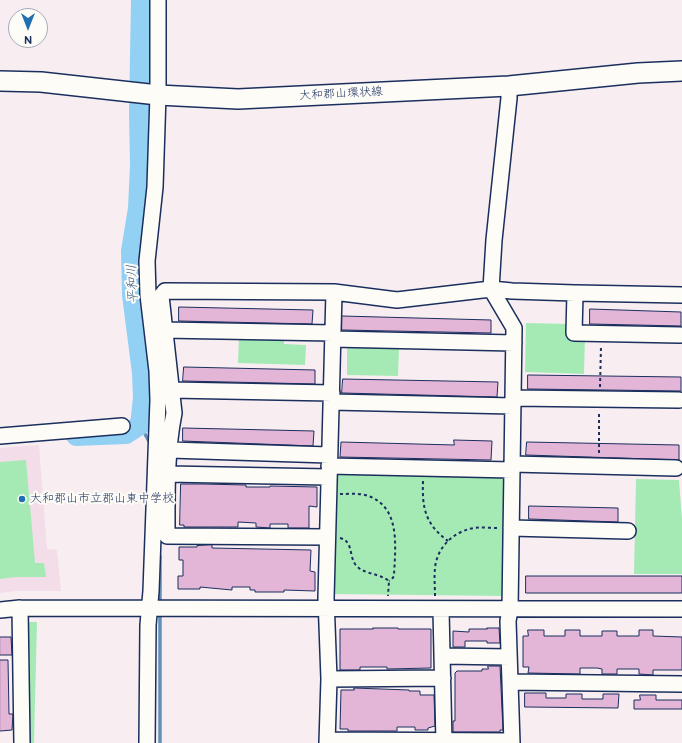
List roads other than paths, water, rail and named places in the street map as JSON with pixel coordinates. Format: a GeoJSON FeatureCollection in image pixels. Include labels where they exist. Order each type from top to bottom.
{"type":"FeatureCollection","features":[{"type":"Feature","properties":{"kind":"main road","name":"大和郡山環状線"},"geometry":{"type":"LineString","coordinates":[[0,81],[41,82],[144,94],[238,99],[509,86],[638,73],[682,71]]}},
{"type":"Feature","properties":{"kind":"street"},"geometry":{"type":"LineString","coordinates":[[146,743],[148,625],[150,608],[156,443],[157,371],[148,295],[147,261],[156,187],[144,94],[158,0]]}},
{"type":"Feature","properties":{"kind":"street"},"geometry":{"type":"LineString","coordinates":[[334,292],[327,537],[326,609],[329,679],[327,741],[512,742],[508,621],[510,610],[505,528],[512,467],[514,328],[491,288],[494,240],[509,86]]}},
{"type":"Feature","properties":{"kind":"street"},"geometry":{"type":"LineString","coordinates":[[327,537],[167,536],[170,432],[174,413],[161,296],[165,290],[334,292],[397,300],[491,288],[512,291],[682,295]]}},
{"type":"Feature","properties":{"kind":"street"},"geometry":{"type":"LineString","coordinates":[[575,293],[574,333],[680,335]]}},
{"type":"Feature","properties":{"kind":"street"},"geometry":{"type":"LineString","coordinates":[[164,330],[514,343]]}},
{"type":"Feature","properties":{"kind":"street"},"geometry":{"type":"LineString","coordinates":[[171,390],[332,398],[513,402],[679,400]]}},
{"type":"Feature","properties":{"kind":"street"},"geometry":{"type":"LineString","coordinates":[[0,436],[122,426]]}},
{"type":"Feature","properties":{"kind":"street"},"geometry":{"type":"LineString","coordinates":[[170,450],[329,466]]}},
{"type":"Feature","properties":{"kind":"street"},"geometry":{"type":"LineString","coordinates":[[168,474],[329,466],[676,468]]}},
{"type":"Feature","properties":{"kind":"street"},"geometry":{"type":"LineString","coordinates":[[505,528],[628,531]]}},
{"type":"Feature","properties":{"kind":"street"},"geometry":{"type":"LineString","coordinates":[[438,605],[443,678],[444,742]]}},
{"type":"Feature","properties":{"kind":"street"},"geometry":{"type":"LineString","coordinates":[[0,610],[20,608],[326,609],[438,605],[510,610],[682,609]]}},
{"type":"Feature","properties":{"kind":"street"},"geometry":{"type":"LineString","coordinates":[[20,608],[22,743]]}},
{"type":"Feature","properties":{"kind":"street"},"geometry":{"type":"LineString","coordinates":[[442,656],[509,657]]}},
{"type":"Feature","properties":{"kind":"street"},"geometry":{"type":"LineString","coordinates":[[329,679],[443,678]]}},
{"type":"Feature","properties":{"kind":"street"},"geometry":{"type":"LineString","coordinates":[[511,682],[682,684]]}},
{"type":"Feature","properties":{"kind":"waterway","name":"平和川"},"geometry":{"type":"LineString","coordinates":[[76,436],[126,434],[140,425],[143,398],[142,373],[132,295],[131,251],[138,208],[140,165],[139,112],[141,0]]}},
{"type":"Feature","properties":{"kind":"waterway"},"geometry":{"type":"LineString","coordinates":[[140,425],[151,445]]}},
{"type":"Feature","properties":{"kind":"waterway"},"geometry":{"type":"LineString","coordinates":[[160,556],[160,604]]}},
{"type":"Feature","properties":{"kind":"waterway"},"geometry":{"type":"LineString","coordinates":[[160,612],[160,743]]}},
{"type":"Feature","properties":{"kind":"place","name":"大和郡山市立郡山東中学校"},"geometry":{"type":"Point","coordinates":[22,499]}}]}
